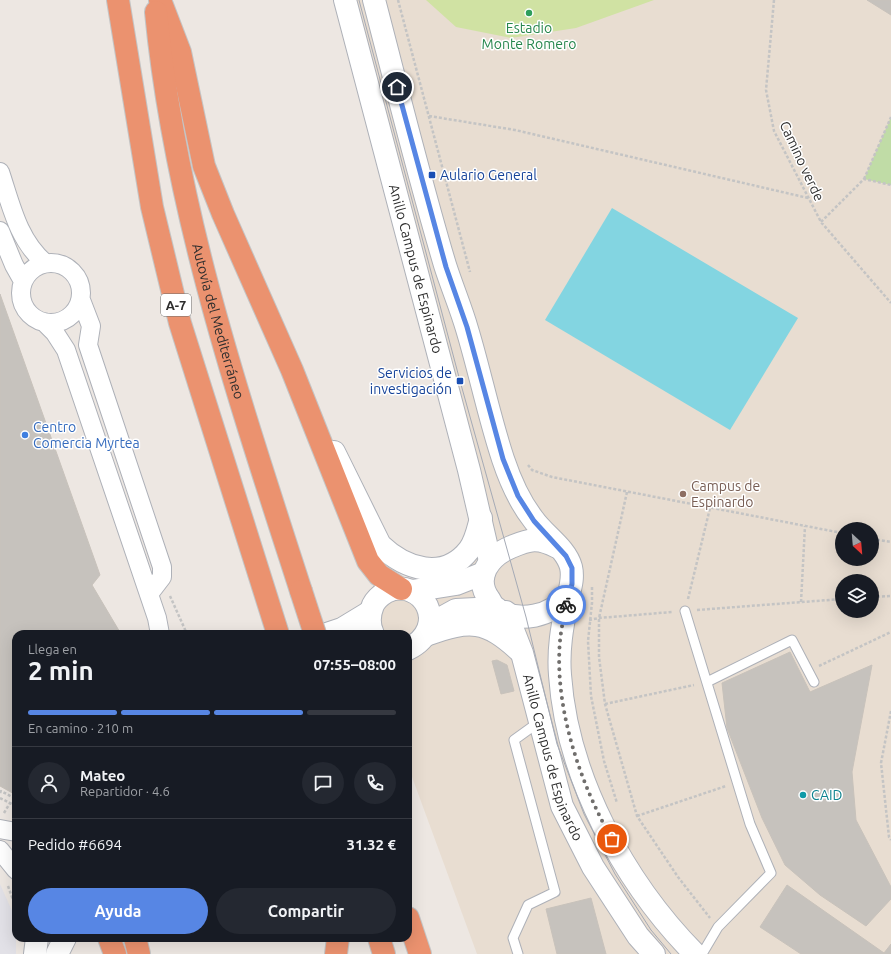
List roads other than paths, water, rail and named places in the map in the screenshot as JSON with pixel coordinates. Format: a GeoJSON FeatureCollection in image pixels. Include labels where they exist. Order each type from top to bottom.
{"type":"FeatureCollection","features":[{"type":"Feature","properties":{"kind":"highway","name":"A-7"},"geometry":{"type":"LineString","coordinates":[[118,0],[152,207],[176,307],[277,630]]}},
{"type":"Feature","properties":{"kind":"highway","name":"Autovía del Mediterráneo"},"geometry":{"type":"LineString","coordinates":[[155,0],[167,95],[188,204],[215,315],[314,630]]}},
{"type":"Feature","properties":{"kind":"highway"},"geometry":{"type":"LineString","coordinates":[[160,0],[180,52],[204,166],[223,214],[292,370],[368,561],[379,575],[407,590]]}},
{"type":"Feature","properties":{"kind":"highway"},"geometry":{"type":"LineString","coordinates":[[412,930],[420,954]]}},
{"type":"Feature","properties":{"kind":"highway"},"geometry":{"type":"LineString","coordinates":[[110,942],[114,954]]}},
{"type":"Feature","properties":{"kind":"highway"},"geometry":{"type":"LineString","coordinates":[[136,942],[138,954]]}},
{"type":"Feature","properties":{"kind":"highway"},"geometry":{"type":"LineString","coordinates":[[336,954],[338,942]]}},
{"type":"Feature","properties":{"kind":"highway"},"geometry":{"type":"LineString","coordinates":[[380,942],[384,954]]}},
{"type":"Feature","properties":{"kind":"main road","name":"Anillo Campus de Espinardo"},"geometry":{"type":"LineString","coordinates":[[345,0],[481,517],[487,567],[483,591],[501,610],[522,653],[562,806],[593,867],[638,936],[654,954]]}},
{"type":"Feature","properties":{"kind":"main road","name":"Anillo Campus de Espinardo"},"geometry":{"type":"LineString","coordinates":[[374,0],[446,267],[467,327],[503,459],[518,496],[534,521],[566,556],[572,568],[572,584],[568,596],[560,641],[560,675],[569,737],[597,813],[634,879],[670,929],[694,954]]}},
{"type":"Feature","properties":{"kind":"main road"},"geometry":{"type":"LineString","coordinates":[[292,370],[380,545],[391,555],[406,564],[418,568],[432,569],[447,566],[459,560],[469,549],[476,537],[481,517]]}},
{"type":"Feature","properties":{"kind":"main road"},"geometry":{"type":"LineString","coordinates":[[372,630],[369,620],[374,602],[382,595],[392,590],[407,590],[456,584],[487,567],[507,549],[526,540],[546,541],[557,547]]}},
{"type":"Feature","properties":{"kind":"main road"},"geometry":{"type":"LineString","coordinates":[[407,590],[420,597],[427,605],[430,615],[428,630]]}},
{"type":"Feature","properties":{"kind":"main road"},"geometry":{"type":"LineString","coordinates":[[412,647],[418,644],[428,630],[456,610],[501,610],[526,616],[548,613],[559,606],[568,596]]}},
{"type":"Feature","properties":{"kind":"main road"},"geometry":{"type":"LineString","coordinates":[[339,630],[370,612]]}},
{"type":"Feature","properties":{"kind":"main road"},"geometry":{"type":"LineString","coordinates":[[428,630],[454,625],[477,624],[504,637],[522,653]]}},
{"type":"Feature","properties":{"kind":"main road"},"geometry":{"type":"LineString","coordinates":[[35,954],[36,942]]}},
{"type":"Feature","properties":{"kind":"main road"},"geometry":{"type":"LineString","coordinates":[[57,954],[63,942]]}},
{"type":"Feature","properties":{"kind":"street"},"geometry":{"type":"LineString","coordinates":[[0,172],[23,236],[30,248],[45,263]]}},
{"type":"Feature","properties":{"kind":"street"},"geometry":{"type":"LineString","coordinates":[[0,231],[14,265],[23,281]]}},
{"type":"Feature","properties":{"kind":"street"},"geometry":{"type":"LineString","coordinates":[[66,350],[66,332],[71,316],[81,300],[82,290],[80,281],[67,266],[58,263],[45,263],[32,269],[23,281],[21,295],[23,304],[28,312],[35,318],[44,322],[54,323],[71,316]]}},
{"type":"Feature","properties":{"kind":"street"},"geometry":{"type":"LineString","coordinates":[[81,300],[91,326],[88,345],[162,567],[162,577],[149,594]]}},
{"type":"Feature","properties":{"kind":"street"},"geometry":{"type":"LineString","coordinates":[[44,322],[55,333],[66,350],[159,626]]}},
{"type":"Feature","properties":{"kind":"street"},"geometry":{"type":"LineString","coordinates":[[0,829],[12,831]]}},
{"type":"Feature","properties":{"kind":"street"},"geometry":{"type":"LineString","coordinates":[[0,850],[11,876]]}},
{"type":"Feature","properties":{"kind":"lane"},"geometry":{"type":"LineString","coordinates":[[685,611],[750,824],[771,873],[718,927],[702,954]]}},
{"type":"Feature","properties":{"kind":"lane"},"geometry":{"type":"LineString","coordinates":[[707,682],[792,640],[814,682]]}},
{"type":"Feature","properties":{"kind":"lane"},"geometry":{"type":"LineString","coordinates":[[518,954],[513,938],[528,905],[555,892],[514,740],[540,721]]}},
{"type":"Feature","properties":{"kind":"water"},"geometry":{"type":"Polygon","coordinates":[[[612,208],[798,318],[730,430],[545,320],[612,208]]]}},
{"type":"Feature","properties":{"kind":"tram line"},"geometry":{"type":"LineString","coordinates":[[359,0],[460,381],[526,617],[557,744],[584,814],[615,874],[651,930],[671,954]]}},
{"type":"Feature","properties":{"kind":"place","name":"Estadio Monte Romero"},"geometry":{"type":"Point","coordinates":[529,13]}},
{"type":"Feature","properties":{"kind":"place","name":"Aulario General"},"geometry":{"type":"Point","coordinates":[432,175]}},
{"type":"Feature","properties":{"kind":"place","name":"Servicios de investigación"},"geometry":{"type":"Point","coordinates":[460,381]}},
{"type":"Feature","properties":{"kind":"place","name":"Centro Comercia Myrtea"},"geometry":{"type":"Point","coordinates":[25,435]}},
{"type":"Feature","properties":{"kind":"place","name":"Campus de Espinardo"},"geometry":{"type":"Point","coordinates":[683,494]}},
{"type":"Feature","properties":{"kind":"place","name":"CAID"},"geometry":{"type":"Point","coordinates":[803,795]}}]}
